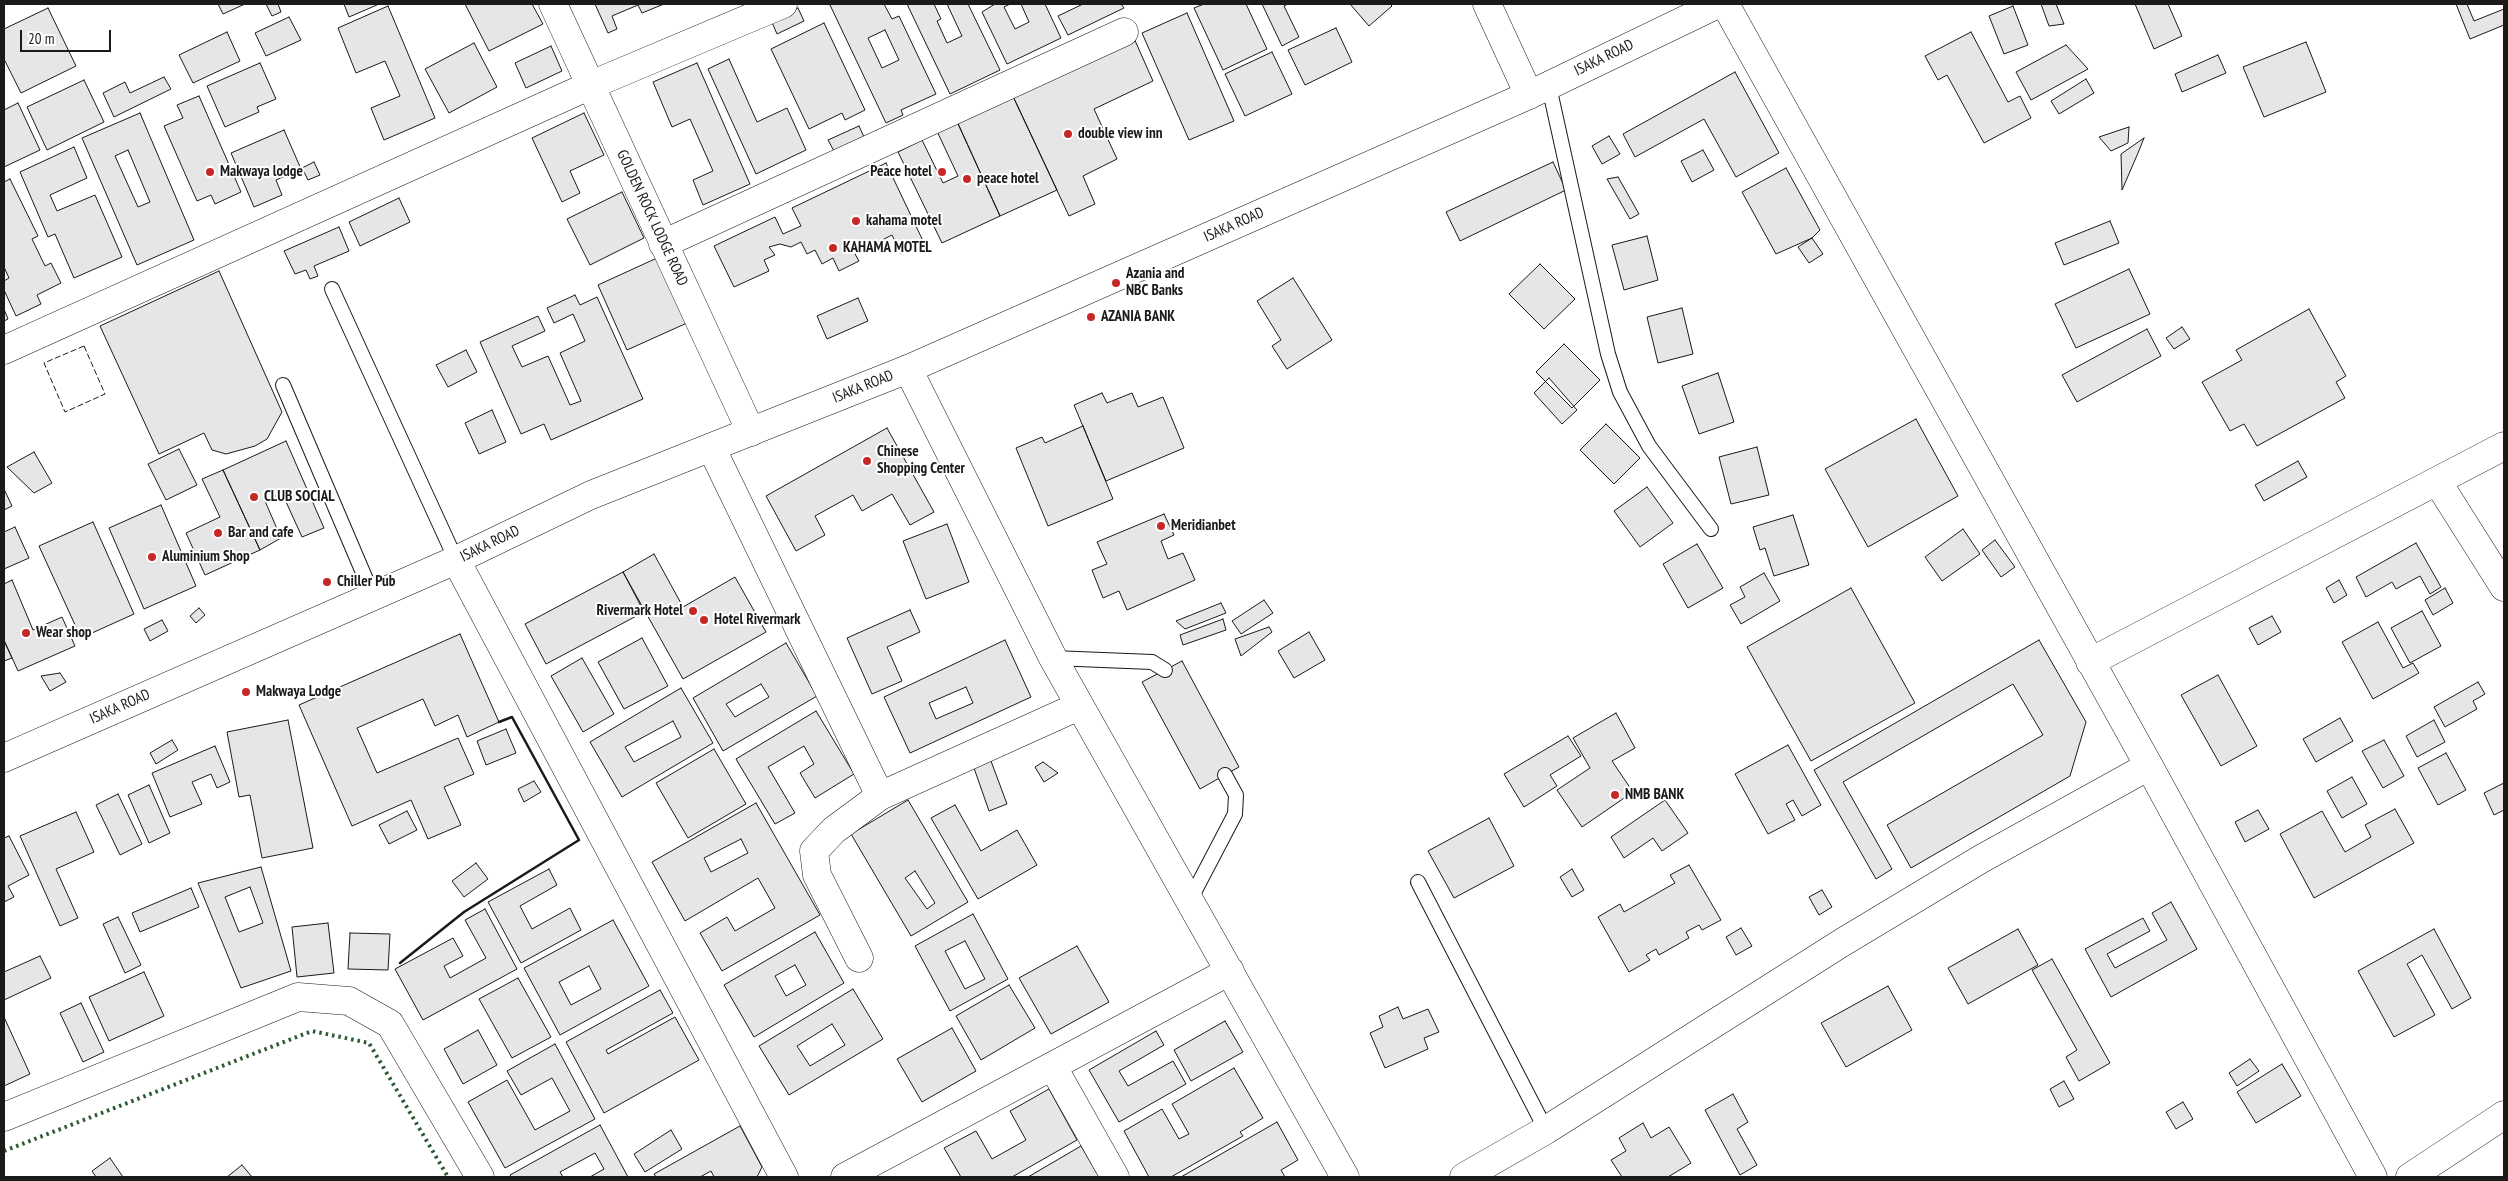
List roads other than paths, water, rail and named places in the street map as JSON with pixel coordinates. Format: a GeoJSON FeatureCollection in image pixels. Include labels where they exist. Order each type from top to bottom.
{"type":"FeatureCollection","features":[{"type":"Feature","properties":{"kind":"street","name":"GOLDEN ROCK LODGE ROAD"},"geometry":{"type":"LineString","coordinates":[[553,4],[751,432]]}},
{"type":"Feature","properties":{"kind":"street"},"geometry":{"type":"LineString","coordinates":[[4,350],[591,85],[783,4]]}},
{"type":"Feature","properties":{"kind":"street"},"geometry":{"type":"LineString","coordinates":[[1487,4],[1537,90]]}},
{"type":"Feature","properties":{"kind":"street","name":"ISAKA ROAD"},"geometry":{"type":"LineString","coordinates":[[4,758],[456,560],[591,495],[712,449],[908,369],[1537,90],[1718,4]]}},
{"type":"Feature","properties":{"kind":"street"},"geometry":{"type":"LineString","coordinates":[[1725,4],[2149,766],[2373,1177]]}},
{"type":"Feature","properties":{"kind":"street"},"geometry":{"type":"LineString","coordinates":[[663,244],[1124,32]]}},
{"type":"Feature","properties":{"kind":"street"},"geometry":{"type":"LineString","coordinates":[[908,369],[1053,658],[1345,1177]]}},
{"type":"Feature","properties":{"kind":"street"},"geometry":{"type":"LineString","coordinates":[[2090,662],[2504,446]]}},
{"type":"Feature","properties":{"kind":"street"},"geometry":{"type":"LineString","coordinates":[[712,449],[880,796]]}},
{"type":"Feature","properties":{"kind":"street"},"geometry":{"type":"LineString","coordinates":[[2437,481],[2504,587]]}},
{"type":"Feature","properties":{"kind":"street"},"geometry":{"type":"LineString","coordinates":[[456,560],[784,1177]]}},
{"type":"Feature","properties":{"kind":"street"},"geometry":{"type":"LineString","coordinates":[[859,958],[817,875],[814,851],[834,830],[880,796],[1079,706]]}},
{"type":"Feature","properties":{"kind":"street"},"geometry":{"type":"LineString","coordinates":[[1464,1177],[1546,1130],[1868,927],[1981,859],[2149,766]]}},
{"type":"Feature","properties":{"kind":"street"},"geometry":{"type":"LineString","coordinates":[[846,1177],[1230,971]]}},
{"type":"Feature","properties":{"kind":"street"},"geometry":{"type":"LineString","coordinates":[[4,1117],[298,997],[349,1001],[390,1024],[480,1177]]}},
{"type":"Feature","properties":{"kind":"street"},"geometry":{"type":"LineString","coordinates":[[1053,1067],[1115,1177]]}},
{"type":"Feature","properties":{"kind":"street"},"geometry":{"type":"LineString","coordinates":[[2410,1177],[2504,1115]]}},
{"type":"Feature","properties":{"kind":"lane"},"geometry":{"type":"LineString","coordinates":[[1537,90],[1550,91],[1608,354],[1620,392],[1649,446],[1711,529]]}},
{"type":"Feature","properties":{"kind":"lane"},"geometry":{"type":"LineString","coordinates":[[332,289],[456,560]]}},
{"type":"Feature","properties":{"kind":"lane"},"geometry":{"type":"LineString","coordinates":[[283,385],[373,596]]}},
{"type":"Feature","properties":{"kind":"lane"},"geometry":{"type":"LineString","coordinates":[[1053,658],[1152,662],[1165,670]]}},
{"type":"Feature","properties":{"kind":"lane"},"geometry":{"type":"LineString","coordinates":[[1190,900],[1235,814],[1236,795],[1225,775]]}},
{"type":"Feature","properties":{"kind":"lane"},"geometry":{"type":"LineString","coordinates":[[1418,882],[1546,1130]]}},
{"type":"Feature","properties":{"kind":"place","name":"double view inn"},"geometry":{"type":"Point","coordinates":[1068,134]}},
{"type":"Feature","properties":{"kind":"place","name":"Makwaya lodge"},"geometry":{"type":"Point","coordinates":[210,172]}},
{"type":"Feature","properties":{"kind":"place","name":"Peace hotel"},"geometry":{"type":"Point","coordinates":[942,172]}},
{"type":"Feature","properties":{"kind":"place","name":"peace hotel"},"geometry":{"type":"Point","coordinates":[967,179]}},
{"type":"Feature","properties":{"kind":"place","name":"kahama motel"},"geometry":{"type":"Point","coordinates":[856,221]}},
{"type":"Feature","properties":{"kind":"place","name":"KAHAMA MOTEL"},"geometry":{"type":"Point","coordinates":[833,248]}},
{"type":"Feature","properties":{"kind":"place","name":"Azania and NBC Banks"},"geometry":{"type":"Point","coordinates":[1116,283]}},
{"type":"Feature","properties":{"kind":"place","name":"AZANIA BANK"},"geometry":{"type":"Point","coordinates":[1091,317]}},
{"type":"Feature","properties":{"kind":"place","name":"Chinese Shopping Center"},"geometry":{"type":"Point","coordinates":[867,461]}},
{"type":"Feature","properties":{"kind":"place","name":"CLUB SOCIAL"},"geometry":{"type":"Point","coordinates":[254,497]}},
{"type":"Feature","properties":{"kind":"place","name":"Meridianbet"},"geometry":{"type":"Point","coordinates":[1161,526]}},
{"type":"Feature","properties":{"kind":"place","name":"Bar and cafe"},"geometry":{"type":"Point","coordinates":[218,533]}},
{"type":"Feature","properties":{"kind":"place","name":"Aluminium Shop"},"geometry":{"type":"Point","coordinates":[152,557]}},
{"type":"Feature","properties":{"kind":"place","name":"Chiller Pub"},"geometry":{"type":"Point","coordinates":[327,582]}},
{"type":"Feature","properties":{"kind":"place","name":"Rivermark Hotel"},"geometry":{"type":"Point","coordinates":[693,611]}},
{"type":"Feature","properties":{"kind":"place","name":"Hotel Rivermark"},"geometry":{"type":"Point","coordinates":[704,620]}},
{"type":"Feature","properties":{"kind":"place","name":"Wear shop"},"geometry":{"type":"Point","coordinates":[26,633]}},
{"type":"Feature","properties":{"kind":"place","name":"Makwaya Lodge"},"geometry":{"type":"Point","coordinates":[246,692]}},
{"type":"Feature","properties":{"kind":"place","name":"NMB BANK"},"geometry":{"type":"Point","coordinates":[1615,795]}}]}
